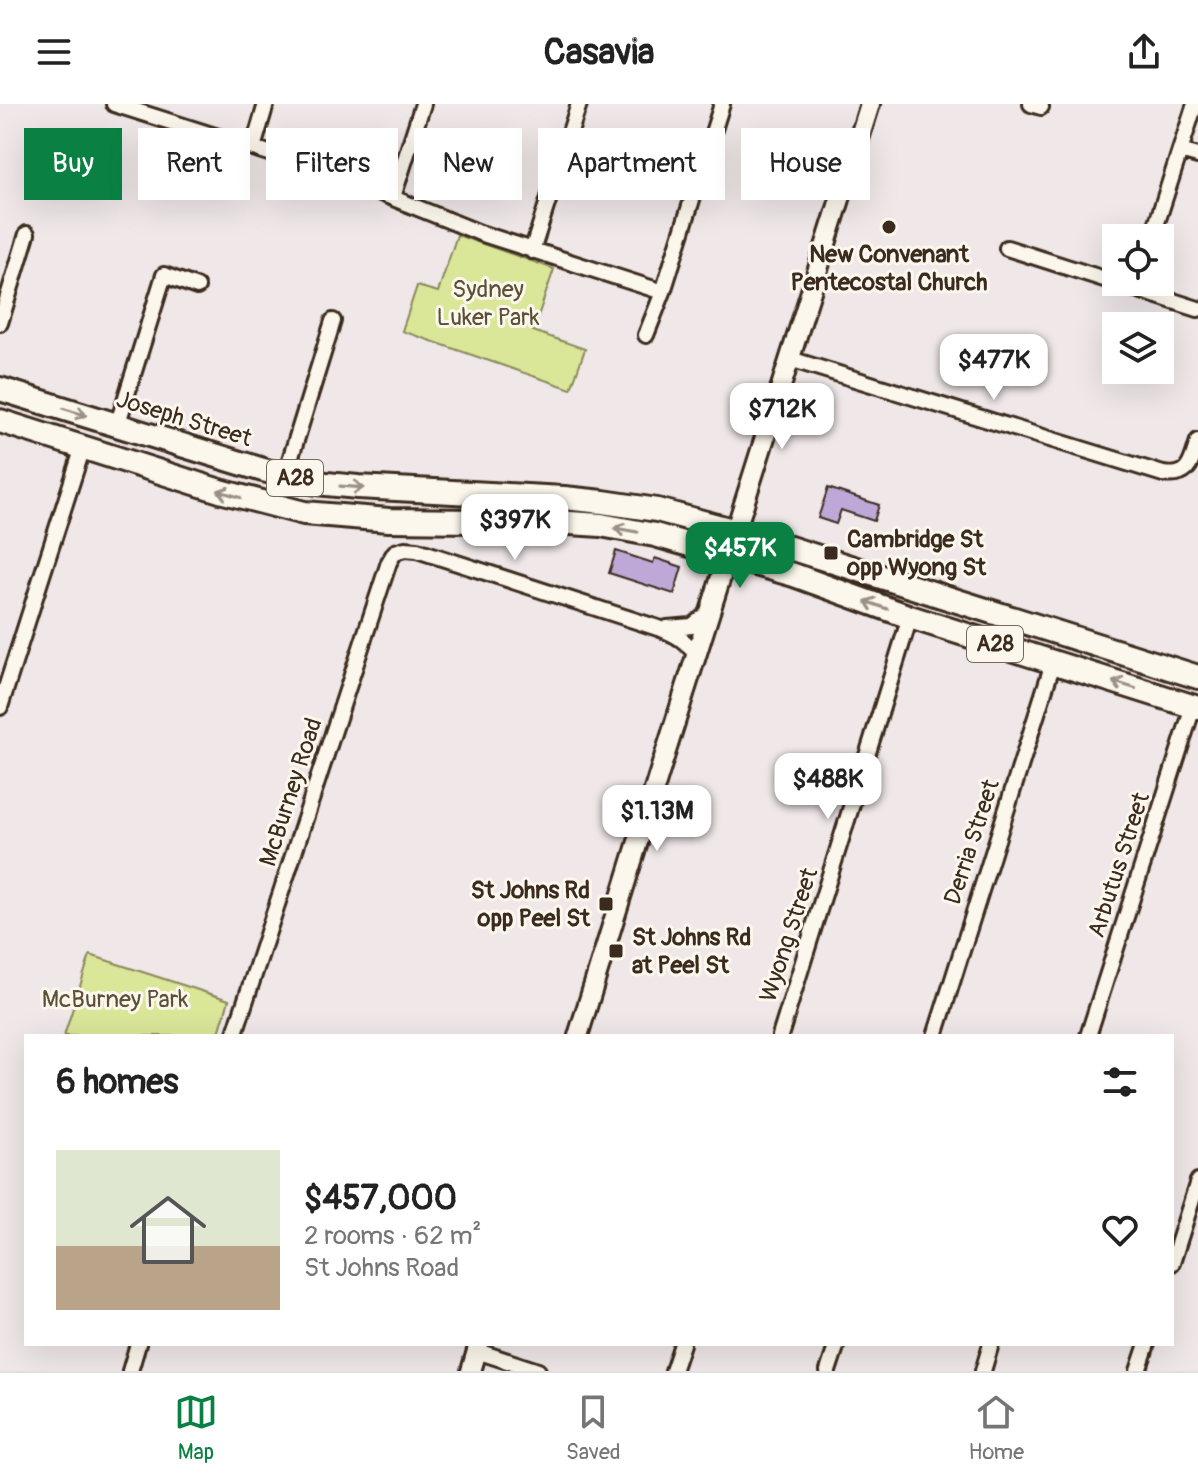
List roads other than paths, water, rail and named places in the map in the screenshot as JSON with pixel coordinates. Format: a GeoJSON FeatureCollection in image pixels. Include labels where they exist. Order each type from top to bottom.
{"type":"FeatureCollection","features":[{"type":"Feature","properties":{"kind":"highway","name":"Joseph Street"},"geometry":{"type":"LineString","coordinates":[[0,389],[316,483],[603,502],[657,510],[736,531]]}},
{"type":"Feature","properties":{"kind":"highway","name":"A28"},"geometry":{"type":"LineString","coordinates":[[0,421],[220,491],[304,513],[389,520],[554,522],[601,525],[655,535],[794,575],[910,617],[1195,707]]}},
{"type":"Feature","properties":{"kind":"highway","name":"A28"},"geometry":{"type":"LineString","coordinates":[[736,531],[1198,677]]}},
{"type":"Feature","properties":{"kind":"main road"},"geometry":{"type":"LineString","coordinates":[[579,1034],[870,104]]}},
{"type":"Feature","properties":{"kind":"main road"},"geometry":{"type":"LineString","coordinates":[[471,1371],[478,1348]]}},
{"type":"Feature","properties":{"kind":"street"},"geometry":{"type":"LineString","coordinates":[[114,104],[266,152]]}},
{"type":"Feature","properties":{"kind":"street"},"geometry":{"type":"LineString","coordinates":[[253,148],[266,104]]}},
{"type":"Feature","properties":{"kind":"street"},"geometry":{"type":"LineString","coordinates":[[398,182],[423,104]]}},
{"type":"Feature","properties":{"kind":"street"},"geometry":{"type":"LineString","coordinates":[[532,251],[579,104]]}},
{"type":"Feature","properties":{"kind":"street"},"geometry":{"type":"LineString","coordinates":[[646,335],[663,292],[722,104]]}},
{"type":"Feature","properties":{"kind":"street"},"geometry":{"type":"LineString","coordinates":[[1157,224],[1195,104]]}},
{"type":"Feature","properties":{"kind":"street"},"geometry":{"type":"LineString","coordinates":[[1180,151],[1198,156]]}},
{"type":"Feature","properties":{"kind":"street"},"geometry":{"type":"LineString","coordinates":[[398,199],[480,233],[663,292]]}},
{"type":"Feature","properties":{"kind":"street"},"geometry":{"type":"LineString","coordinates":[[0,323],[27,234]]}},
{"type":"Feature","properties":{"kind":"street"},"geometry":{"type":"LineString","coordinates":[[1007,248],[1102,276]]}},
{"type":"Feature","properties":{"kind":"street"},"geometry":{"type":"LineString","coordinates":[[117,426],[164,275],[197,287]]}},
{"type":"Feature","properties":{"kind":"street"},"geometry":{"type":"LineString","coordinates":[[1163,296],[1198,309]]}},
{"type":"Feature","properties":{"kind":"street"},"geometry":{"type":"LineString","coordinates":[[285,476],[333,321]]}},
{"type":"Feature","properties":{"kind":"street"},"geometry":{"type":"LineString","coordinates":[[790,359],[1163,474],[1175,476],[1184,472],[1189,467],[1198,441]]}},
{"type":"Feature","properties":{"kind":"street"},"geometry":{"type":"LineString","coordinates":[[0,707],[83,447]]}},
{"type":"Feature","properties":{"kind":"street","name":"McBurney Road"},"geometry":{"type":"LineString","coordinates":[[235,1034],[389,562],[395,552],[417,550],[658,628]]}},
{"type":"Feature","properties":{"kind":"street"},"geometry":{"type":"LineString","coordinates":[[658,628],[692,626],[711,611]]}},
{"type":"Feature","properties":{"kind":"street","name":"Wyong Street"},"geometry":{"type":"LineString","coordinates":[[781,1034],[910,617]]}},
{"type":"Feature","properties":{"kind":"street"},"geometry":{"type":"LineString","coordinates":[[658,628],[676,635],[691,647],[697,657]]}},
{"type":"Feature","properties":{"kind":"street","name":"Derria Street"},"geometry":{"type":"LineString","coordinates":[[936,1034],[1053,663]]}},
{"type":"Feature","properties":{"kind":"street","name":"Arbutus Street"},"geometry":{"type":"LineString","coordinates":[[1089,1034],[1195,707]]}},
{"type":"Feature","properties":{"kind":"street"},"geometry":{"type":"LineString","coordinates":[[1174,1257],[1198,1181]]}},
{"type":"Feature","properties":{"kind":"street"},"geometry":{"type":"LineString","coordinates":[[130,1371],[137,1346]]}},
{"type":"Feature","properties":{"kind":"street"},"geometry":{"type":"LineString","coordinates":[[673,1371],[681,1346]]}},
{"type":"Feature","properties":{"kind":"street"},"geometry":{"type":"LineString","coordinates":[[828,1371],[836,1346]]}},
{"type":"Feature","properties":{"kind":"street"},"geometry":{"type":"LineString","coordinates":[[983,1371],[990,1346]]}},
{"type":"Feature","properties":{"kind":"street"},"geometry":{"type":"LineString","coordinates":[[1138,1371],[1146,1346]]}},
{"type":"Feature","properties":{"kind":"street"},"geometry":{"type":"LineString","coordinates":[[478,1348],[538,1371]]}},
{"type":"Feature","properties":{"kind":"place","name":"New Convenant Pentecostal Church"},"geometry":{"type":"Point","coordinates":[889,227]}},
{"type":"Feature","properties":{"kind":"place","name":"Cambridge St opp Wyong St"},"geometry":{"type":"Point","coordinates":[831,553]}},
{"type":"Feature","properties":{"kind":"place","name":"St Johns Rd opp Peel St"},"geometry":{"type":"Point","coordinates":[606,904]}},
{"type":"Feature","properties":{"kind":"place","name":"St Johns Rd at Peel St"},"geometry":{"type":"Point","coordinates":[616,951]}},
{"type":"Feature","properties":{"kind":"park label","name":"Sydney Luker Park"},"geometry":{"type":"Point","coordinates":[488,303]}},
{"type":"Feature","properties":{"kind":"park label","name":"McBurney Park"},"geometry":{"type":"Point","coordinates":[115,999]}}]}
